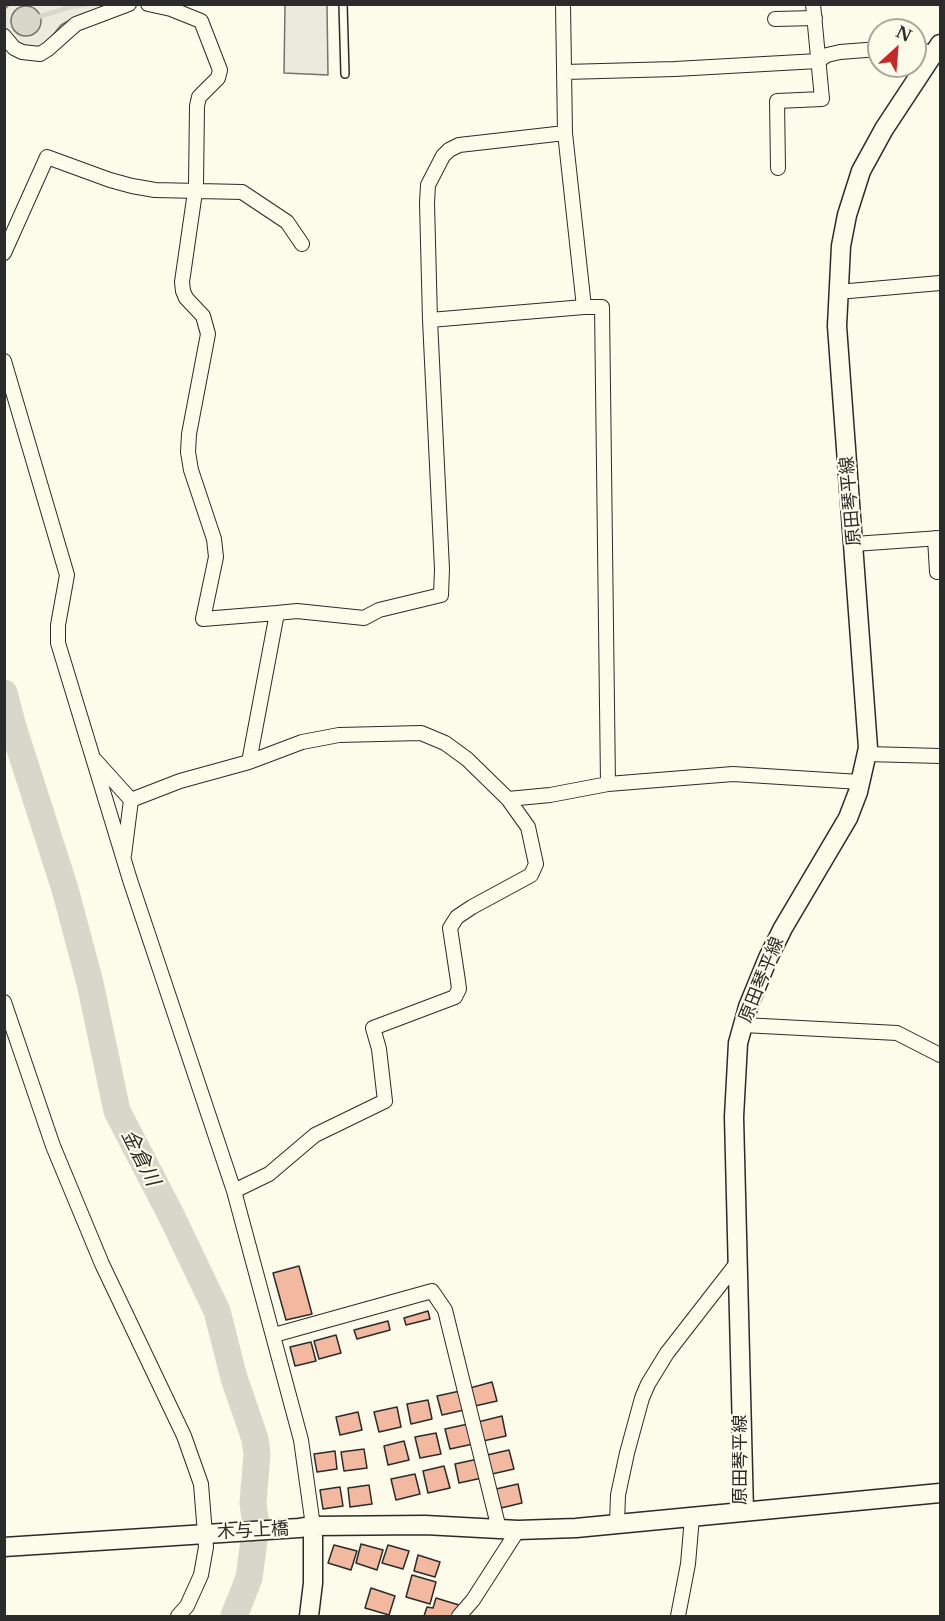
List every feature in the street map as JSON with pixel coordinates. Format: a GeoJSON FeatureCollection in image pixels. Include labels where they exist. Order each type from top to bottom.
{"type":"FeatureCollection","features":[{"type":"Feature","properties":{"kind":"main road","name":"原田琴平線"},"geometry":{"type":"LineString","coordinates":[[306,1527],[425,1525],[518,1530],[576,1528],[744,1512],[734,1117],[738,1043],[748,1007],[768,958],[783,928],[848,818],[868,748],[837,326],[843,236],[861,171],[884,129],[938,51]]}},
{"type":"Feature","properties":{"kind":"main road"},"geometry":{"type":"LineString","coordinates":[[744,1512],[940,1493]]}},
{"type":"Feature","properties":{"kind":"main road","name":"木与上橋"},"geometry":{"type":"LineString","coordinates":[[4,1547],[306,1527]]}},
{"type":"Feature","properties":{"kind":"main road"},"geometry":{"type":"LineString","coordinates":[[306,1527],[313,1583],[309,1617]]}},
{"type":"Feature","properties":{"kind":"street"},"geometry":{"type":"LineString","coordinates":[[4,36],[14,48],[22,52],[40,54],[76,24],[129,4]]}},
{"type":"Feature","properties":{"kind":"street"},"geometry":{"type":"LineString","coordinates":[[148,4],[171,9],[201,21],[220,70],[218,78],[199,97],[197,106],[195,191],[182,282],[186,298],[203,316],[208,334],[189,434],[188,452],[191,470],[204,503],[214,539],[216,557],[203,619],[297,611],[364,618],[379,610],[441,595],[442,569],[430,320],[428,184],[443,156],[449,150],[459,146],[565,133]]}},
{"type":"Feature","properties":{"kind":"street"},"geometry":{"type":"LineString","coordinates":[[562,4],[565,133],[584,307]]}},
{"type":"Feature","properties":{"kind":"street"},"geometry":{"type":"LineString","coordinates":[[775,19],[814,11],[822,99],[777,101],[778,168]]}},
{"type":"Feature","properties":{"kind":"street"},"geometry":{"type":"LineString","coordinates":[[565,72],[818,61],[827,55],[840,52],[867,50]]}},
{"type":"Feature","properties":{"kind":"street"},"geometry":{"type":"LineString","coordinates":[[4,253],[47,157],[132,186],[155,190],[242,192],[287,222],[302,244]]}},
{"type":"Feature","properties":{"kind":"street"},"geometry":{"type":"LineString","coordinates":[[838,292],[940,283]]}},
{"type":"Feature","properties":{"kind":"street"},"geometry":{"type":"LineString","coordinates":[[430,320],[602,307],[608,784]]}},
{"type":"Feature","properties":{"kind":"street"},"geometry":{"type":"LineString","coordinates":[[4,361],[67,575],[58,626],[58,643],[124,860],[234,1191],[301,1440],[306,1527]]}},
{"type":"Feature","properties":{"kind":"street"},"geometry":{"type":"LineString","coordinates":[[854,544],[938,538],[937,572]]}},
{"type":"Feature","properties":{"kind":"street"},"geometry":{"type":"LineString","coordinates":[[249,762],[277,613]]}},
{"type":"Feature","properties":{"kind":"street"},"geometry":{"type":"LineString","coordinates":[[131,800],[180,781],[249,762],[302,742],[339,735],[421,733],[445,743],[467,759],[508,799],[528,827],[536,864],[531,875],[472,907],[457,917],[450,928],[459,989],[455,997],[374,1028],[379,1049],[385,1101],[315,1135],[268,1174],[234,1191]]}},
{"type":"Feature","properties":{"kind":"street"},"geometry":{"type":"LineString","coordinates":[[867,754],[940,756]]}},
{"type":"Feature","properties":{"kind":"street"},"geometry":{"type":"LineString","coordinates":[[93,757],[131,800],[124,860]]}},
{"type":"Feature","properties":{"kind":"street"},"geometry":{"type":"LineString","coordinates":[[508,799],[550,795],[608,784],[733,774],[860,782]]}},
{"type":"Feature","properties":{"kind":"street"},"geometry":{"type":"LineString","coordinates":[[4,1002],[57,1157],[102,1264],[184,1436],[201,1484],[206,1547],[201,1575],[187,1606],[178,1617]]}},
{"type":"Feature","properties":{"kind":"street"},"geometry":{"type":"LineString","coordinates":[[743,1026],[897,1033],[940,1055]]}},
{"type":"Feature","properties":{"kind":"street"},"geometry":{"type":"LineString","coordinates":[[617,1524],[618,1495],[645,1391],[667,1353],[738,1263]]}},
{"type":"Feature","properties":{"kind":"street"},"geometry":{"type":"LineString","coordinates":[[274,1335],[432,1292],[445,1310],[499,1529]]}},
{"type":"Feature","properties":{"kind":"street"},"geometry":{"type":"LineString","coordinates":[[678,1617],[688,1564],[692,1517]]}},
{"type":"Feature","properties":{"kind":"street"},"geometry":{"type":"LineString","coordinates":[[459,1617],[518,1530]]}},
{"type":"Feature","properties":{"kind":"lane"},"geometry":{"type":"LineString","coordinates":[[344,4],[345,74]]}},
{"type":"Feature","properties":{"kind":"shaded area"},"geometry":{"type":"Polygon","coordinates":[[[9,5],[113,5],[61,25],[45,45],[34,49],[20,44],[5,28],[5,9],[9,5]]]}},
{"type":"Feature","properties":{"kind":"shaded area"},"geometry":{"type":"Polygon","coordinates":[[[285,5],[327,5],[328,75],[284,73],[285,5]]]}},
{"type":"Feature","properties":{"kind":"shaded area"},"geometry":{"type":"Polygon","coordinates":[[[26,6],[32,7],[40,15],[40,27],[32,35],[26,36],[20,35],[12,27],[11,21],[12,15],[20,7],[26,6]]]}},
{"type":"Feature","properties":{"kind":"building"},"geometry":{"type":"Polygon","coordinates":[[[299,1266],[312,1314],[286,1320],[273,1273],[299,1266]]]}},
{"type":"Feature","properties":{"kind":"building"},"geometry":{"type":"Polygon","coordinates":[[[428,1311],[430,1319],[406,1325],[404,1318],[428,1311]]]}},
{"type":"Feature","properties":{"kind":"building"},"geometry":{"type":"Polygon","coordinates":[[[388,1321],[390,1330],[357,1339],[354,1330],[388,1321]]]}},
{"type":"Feature","properties":{"kind":"building"},"geometry":{"type":"Polygon","coordinates":[[[336,1335],[341,1353],[319,1359],[314,1341],[336,1335]]]}},
{"type":"Feature","properties":{"kind":"building"},"geometry":{"type":"Polygon","coordinates":[[[311,1342],[316,1361],[295,1366],[290,1347],[311,1342]]]}},
{"type":"Feature","properties":{"kind":"building"},"geometry":{"type":"Polygon","coordinates":[[[492,1382],[497,1401],[475,1406],[470,1388],[492,1382]]]}},
{"type":"Feature","properties":{"kind":"building"},"geometry":{"type":"Polygon","coordinates":[[[460,1391],[464,1410],[442,1415],[437,1396],[460,1391]]]}},
{"type":"Feature","properties":{"kind":"building"},"geometry":{"type":"Polygon","coordinates":[[[428,1400],[432,1419],[411,1424],[407,1404],[428,1400]]]}},
{"type":"Feature","properties":{"kind":"building"},"geometry":{"type":"Polygon","coordinates":[[[397,1407],[401,1427],[379,1432],[374,1412],[397,1407]]]}},
{"type":"Feature","properties":{"kind":"building"},"geometry":{"type":"Polygon","coordinates":[[[358,1412],[362,1430],[340,1435],[336,1417],[358,1412]]]}},
{"type":"Feature","properties":{"kind":"building"},"geometry":{"type":"Polygon","coordinates":[[[502,1416],[506,1436],[483,1441],[478,1422],[502,1416]]]}},
{"type":"Feature","properties":{"kind":"building"},"geometry":{"type":"Polygon","coordinates":[[[468,1424],[473,1444],[450,1449],[445,1429],[468,1424]]]}},
{"type":"Feature","properties":{"kind":"building"},"geometry":{"type":"Polygon","coordinates":[[[436,1433],[441,1454],[420,1458],[415,1437],[436,1433]]]}},
{"type":"Feature","properties":{"kind":"building"},"geometry":{"type":"Polygon","coordinates":[[[404,1441],[409,1460],[388,1465],[384,1446],[404,1441]]]}},
{"type":"Feature","properties":{"kind":"building"},"geometry":{"type":"Polygon","coordinates":[[[364,1449],[367,1468],[344,1471],[341,1452],[364,1449]]]}},
{"type":"Feature","properties":{"kind":"building"},"geometry":{"type":"Polygon","coordinates":[[[509,1450],[514,1469],[492,1474],[487,1455],[509,1450]]]}},
{"type":"Feature","properties":{"kind":"building"},"geometry":{"type":"Polygon","coordinates":[[[335,1451],[337,1469],[317,1472],[314,1454],[335,1451]]]}},
{"type":"Feature","properties":{"kind":"building"},"geometry":{"type":"Polygon","coordinates":[[[478,1459],[482,1478],[459,1483],[455,1464],[478,1459]]]}},
{"type":"Feature","properties":{"kind":"building"},"geometry":{"type":"Polygon","coordinates":[[[444,1466],[450,1488],[428,1493],[423,1471],[444,1466]]]}},
{"type":"Feature","properties":{"kind":"building"},"geometry":{"type":"Polygon","coordinates":[[[415,1474],[420,1494],[396,1500],[391,1479],[415,1474]]]}},
{"type":"Feature","properties":{"kind":"building"},"geometry":{"type":"Polygon","coordinates":[[[518,1484],[522,1503],[501,1508],[496,1489],[518,1484]]]}},
{"type":"Feature","properties":{"kind":"building"},"geometry":{"type":"Polygon","coordinates":[[[369,1485],[372,1504],[350,1507],[348,1488],[369,1485]]]}},
{"type":"Feature","properties":{"kind":"building"},"geometry":{"type":"Polygon","coordinates":[[[340,1487],[343,1506],[323,1509],[320,1490],[340,1487]]]}},
{"type":"Feature","properties":{"kind":"building"},"geometry":{"type":"Polygon","coordinates":[[[361,1544],[383,1550],[377,1570],[356,1563],[361,1544]]]}},
{"type":"Feature","properties":{"kind":"building"},"geometry":{"type":"Polygon","coordinates":[[[334,1545],[357,1551],[351,1570],[328,1563],[334,1545]]]}},
{"type":"Feature","properties":{"kind":"building"},"geometry":{"type":"Polygon","coordinates":[[[388,1545],[409,1551],[403,1569],[382,1563],[388,1545]]]}},
{"type":"Feature","properties":{"kind":"building"},"geometry":{"type":"Polygon","coordinates":[[[418,1555],[440,1562],[435,1577],[414,1571],[418,1555]]]}},
{"type":"Feature","properties":{"kind":"building"},"geometry":{"type":"Polygon","coordinates":[[[412,1575],[436,1582],[430,1604],[406,1597],[412,1575]]]}},
{"type":"Feature","properties":{"kind":"building"},"geometry":{"type":"Polygon","coordinates":[[[371,1588],[395,1596],[389,1615],[365,1608],[371,1588]]]}},
{"type":"Feature","properties":{"kind":"building"},"geometry":{"type":"Polygon","coordinates":[[[436,1598],[459,1605],[455,1616],[424,1616],[427,1607],[433,1608],[436,1598]]]}},
{"type":"Feature","properties":{"kind":"waterway"},"geometry":{"type":"LineString","coordinates":[[38,17],[87,4]]}},
{"type":"Feature","properties":{"kind":"waterway","name":"金倉川"},"geometry":{"type":"LineString","coordinates":[[4,693],[65,889],[90,983],[117,1111],[217,1311],[234,1378],[255,1439],[257,1454],[253,1503],[256,1526],[249,1578],[234,1616]]}}]}
